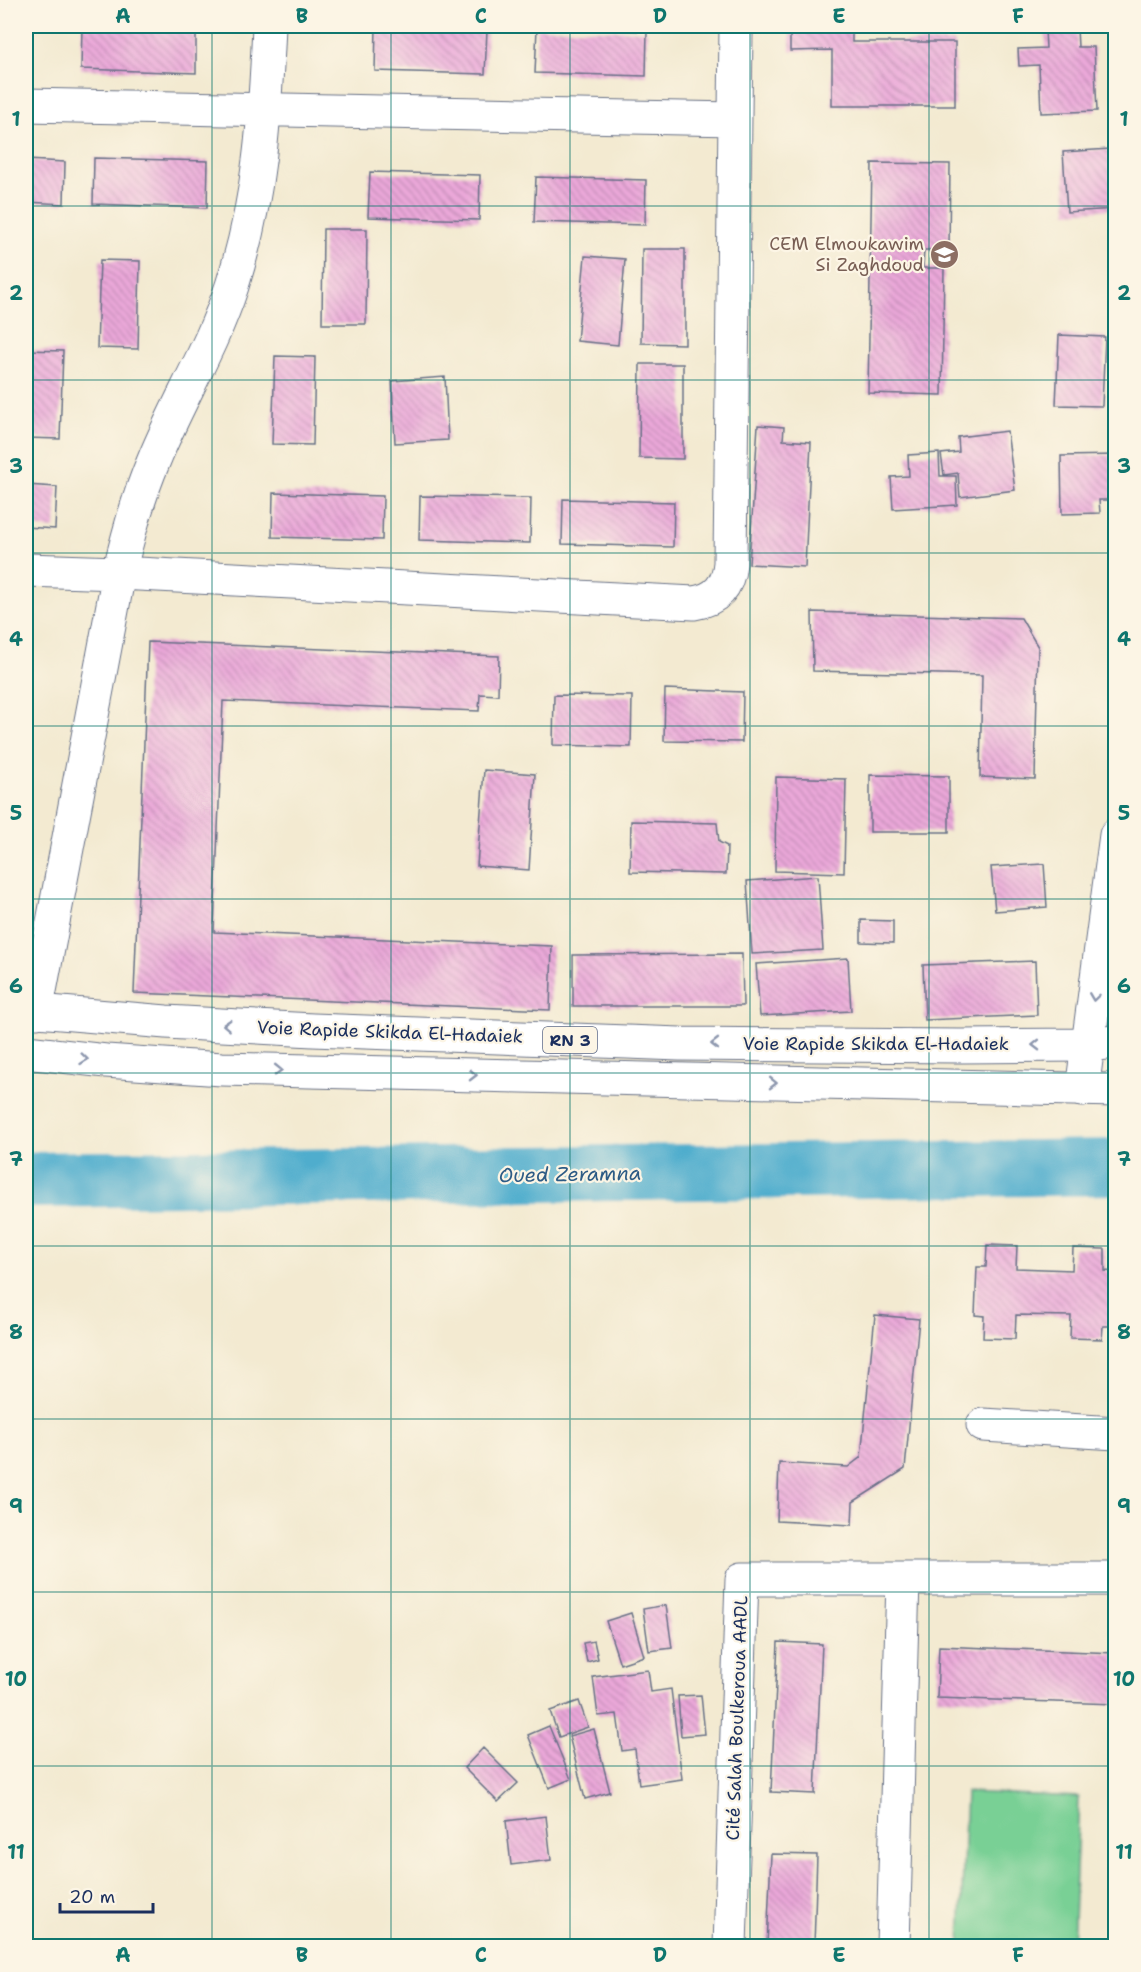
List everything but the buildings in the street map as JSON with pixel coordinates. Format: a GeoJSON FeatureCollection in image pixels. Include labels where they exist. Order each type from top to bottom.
{"type":"FeatureCollection","features":[{"type":"Feature","properties":{"kind":"main road"},"geometry":{"type":"LineString","coordinates":[[31,1011],[119,573],[140,497],[154,459],[214,334],[245,239],[256,192],[266,110],[269,26]]}},
{"type":"Feature","properties":{"kind":"main road"},"geometry":{"type":"LineString","coordinates":[[26,570],[694,603],[706,601],[716,595],[724,586],[729,575],[730,563],[736,26]]}},
{"type":"Feature","properties":{"kind":"main road"},"geometry":{"type":"LineString","coordinates":[[26,105],[735,119]]}},
{"type":"Feature","properties":{"kind":"main road"},"geometry":{"type":"LineString","coordinates":[[1082,1090],[1102,1043],[1116,835]]}},
{"type":"Feature","properties":{"kind":"main road","name":"Voie Rapide Skikda El-Hadaiek"},"geometry":{"type":"LineString","coordinates":[[31,1011],[313,1030],[680,1044],[961,1046],[1102,1043]]}},
{"type":"Feature","properties":{"kind":"main road","name":"RN 3"},"geometry":{"type":"LineString","coordinates":[[26,1052],[106,1061],[222,1069],[1116,1090]]}},
{"type":"Feature","properties":{"kind":"main road"},"geometry":{"type":"LineString","coordinates":[[983,1425],[1116,1433]]}},
{"type":"Feature","properties":{"kind":"main road","name":"Cité Salah Boulkeroua AADL"},"geometry":{"type":"LineString","coordinates":[[730,1947],[742,1579],[1116,1579]]}},
{"type":"Feature","properties":{"kind":"main road"},"geometry":{"type":"LineString","coordinates":[[893,1947],[903,1579]]}},
{"type":"Feature","properties":{"kind":"green space"},"geometry":{"type":"Polygon","coordinates":[[[966,1792],[1079,1797],[1073,1946],[960,1946],[966,1792]]]}},
{"type":"Feature","properties":{"kind":"waterway","name":"Oued Zeramna"},"geometry":{"type":"LineString","coordinates":[[26,1180],[1116,1167]]}},
{"type":"Feature","properties":{"kind":"place","name":"CEM Elmoukawim Si Zaghdoud"},"geometry":{"type":"Point","coordinates":[945,254]}}]}
